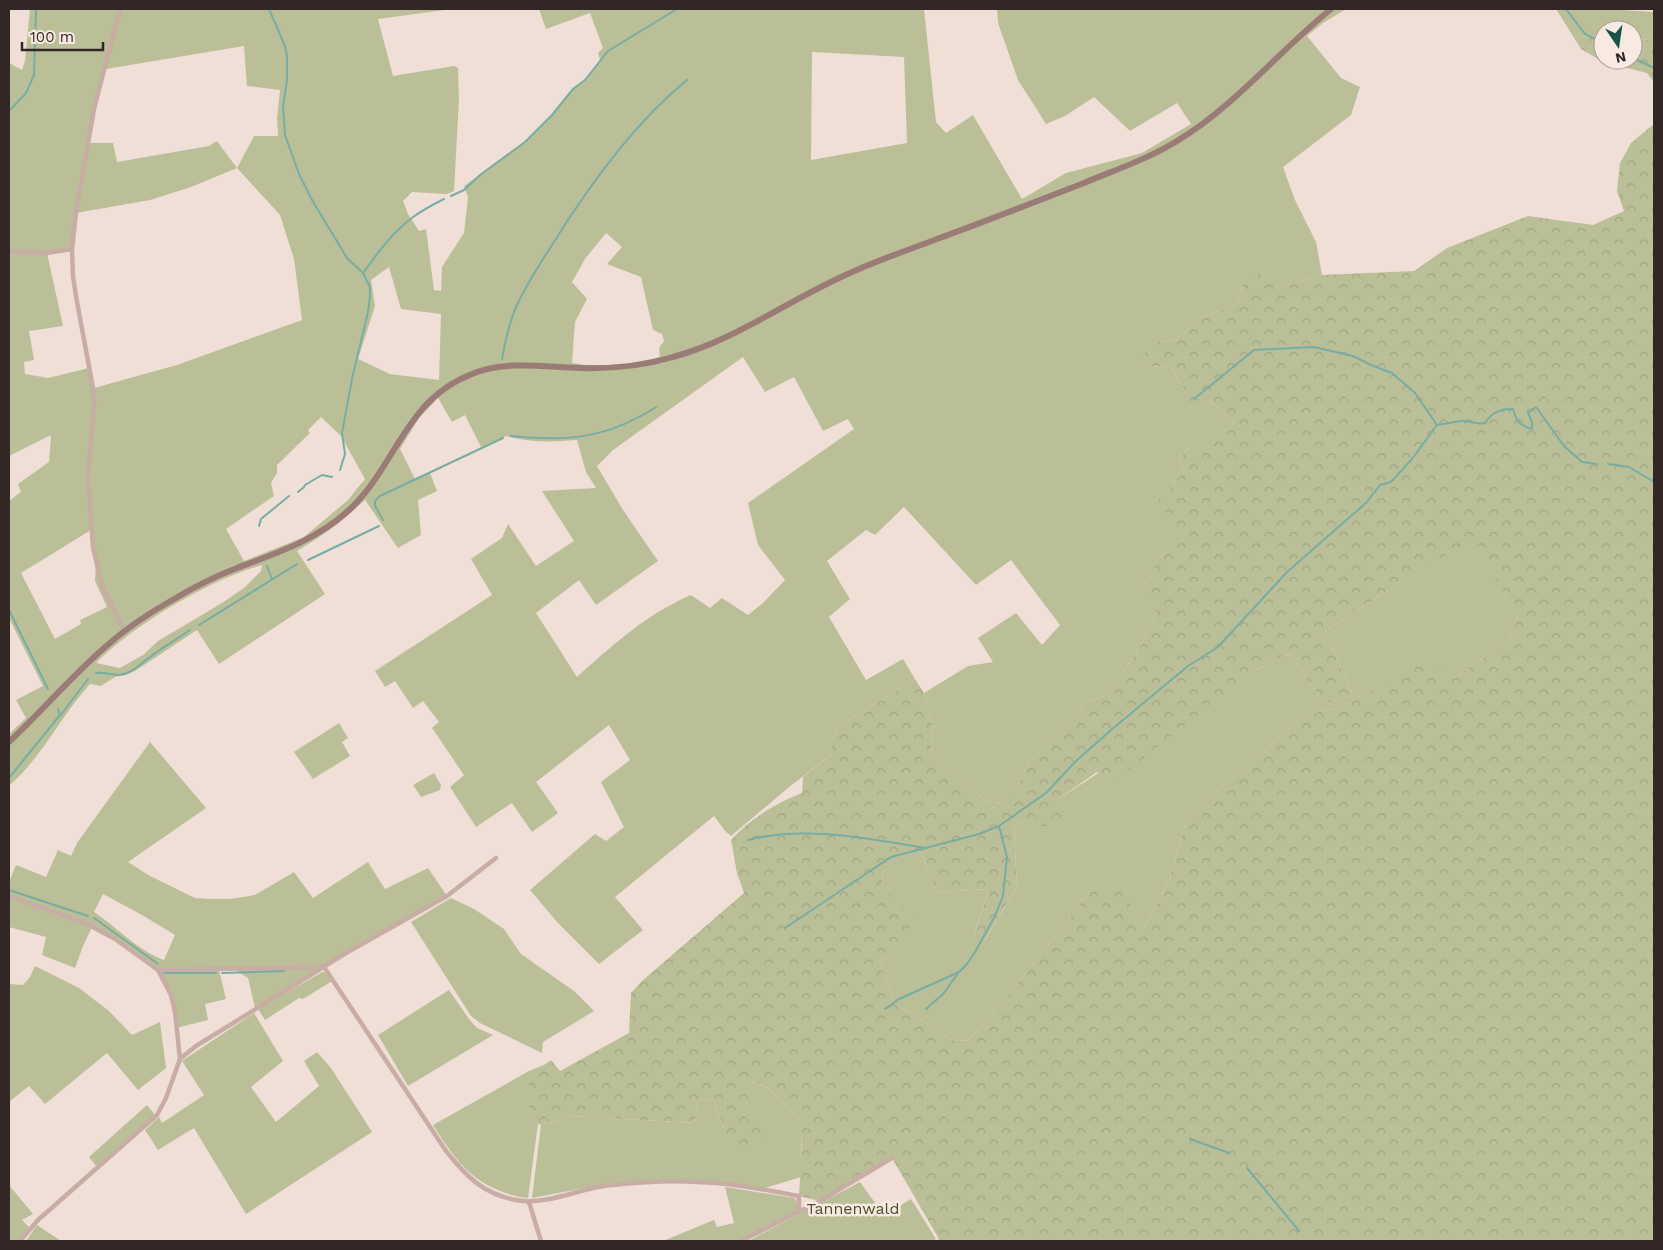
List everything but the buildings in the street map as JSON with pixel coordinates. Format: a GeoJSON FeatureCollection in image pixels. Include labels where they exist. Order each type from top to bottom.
{"type":"FeatureCollection","features":[{"type":"Feature","properties":{"kind":"street"},"geometry":{"type":"LineString","coordinates":[[120,9],[94,109],[76,213],[72,249],[73,277],[93,388],[94,405],[88,478],[93,548],[102,585],[124,631]]}},
{"type":"Feature","properties":{"kind":"street"},"geometry":{"type":"LineString","coordinates":[[9,742],[90,661],[124,631],[176,597],[213,578],[294,547],[350,510],[377,479],[401,436],[422,408],[431,398],[452,383],[470,374],[502,366],[527,365],[599,368],[637,365],[675,357],[710,344],[760,320],[815,289],[855,270],[1138,162],[1172,144],[1224,108],[1298,37],[1331,9]]}},
{"type":"Feature","properties":{"kind":"street"},"geometry":{"type":"LineString","coordinates":[[9,251],[47,253],[72,249]]}},
{"type":"Feature","properties":{"kind":"street"},"geometry":{"type":"LineString","coordinates":[[180,1058],[255,1008],[447,896],[496,858]]}},
{"type":"Feature","properties":{"kind":"street"},"geometry":{"type":"LineString","coordinates":[[9,896],[87,924],[114,939],[158,970],[171,995],[180,1058],[166,1098],[157,1115],[38,1220],[20,1241]]}},
{"type":"Feature","properties":{"kind":"street"},"geometry":{"type":"LineString","coordinates":[[158,970],[324,967]]}},
{"type":"Feature","properties":{"kind":"street"},"geometry":{"type":"LineString","coordinates":[[324,967],[446,1151],[464,1174],[484,1189],[514,1200],[529,1202],[610,1185],[676,1181],[698,1182],[731,1185],[799,1196],[799,1211]]}},
{"type":"Feature","properties":{"kind":"street"},"geometry":{"type":"LineString","coordinates":[[741,1241],[799,1211],[892,1158]]}},
{"type":"Feature","properties":{"kind":"street"},"geometry":{"type":"LineString","coordinates":[[529,1202],[541,1241]]}},
{"type":"Feature","properties":{"kind":"green space"},"geometry":{"type":"Polygon","coordinates":[[[30,9],[452,9],[378,19],[393,76],[454,66],[458,68],[459,99],[454,191],[447,194],[412,192],[403,201],[408,214],[419,231],[426,229],[434,290],[441,291],[442,267],[464,233],[468,197],[464,186],[525,142],[552,115],[573,89],[585,80],[600,60],[598,53],[603,48],[590,13],[546,29],[539,9],[924,9],[936,122],[946,133],[973,115],[1022,199],[1066,173],[1142,153],[1191,124],[1177,103],[1130,131],[1094,97],[1065,116],[1046,124],[1018,80],[998,23],[997,9],[1346,9],[1323,23],[1307,36],[1341,78],[1360,87],[1351,115],[1283,167],[1295,200],[1316,242],[1322,275],[1282,287],[1242,286],[1237,303],[1200,319],[1176,340],[1159,342],[1145,366],[1171,367],[1186,393],[1208,400],[1235,422],[1201,455],[1191,445],[1178,459],[1183,470],[1173,484],[1187,540],[1163,554],[1153,568],[1149,581],[1140,588],[1156,613],[1143,642],[1108,695],[1088,701],[1030,761],[1017,786],[994,808],[931,754],[933,726],[924,693],[968,666],[993,662],[978,638],[1016,613],[1042,645],[1060,625],[1011,560],[976,585],[904,507],[875,535],[866,530],[827,561],[850,599],[829,617],[866,680],[903,659],[915,679],[839,726],[832,738],[832,754],[731,836],[714,816],[615,897],[643,930],[599,964],[558,923],[530,890],[595,834],[606,841],[624,827],[601,782],[630,760],[609,725],[536,782],[558,813],[532,832],[512,803],[476,827],[450,787],[464,775],[432,728],[439,722],[423,701],[413,708],[395,681],[385,687],[375,671],[492,595],[471,559],[502,538],[508,524],[536,566],[574,541],[542,491],[596,488],[586,472],[577,440],[523,440],[506,436],[482,449],[465,415],[452,422],[438,398],[419,418],[400,449],[415,479],[430,473],[437,491],[418,500],[421,535],[398,548],[365,500],[316,540],[297,551],[325,594],[219,664],[197,630],[135,671],[115,677],[101,686],[90,684],[32,762],[9,786],[9,734],[26,718],[16,700],[43,686],[9,618],[9,501],[21,492],[18,484],[49,462],[51,435],[9,456],[9,63],[22,70],[25,61],[30,9]],[[244,46],[106,69],[94,109],[90,143],[113,143],[117,162],[209,146],[217,141],[237,168],[254,136],[278,136],[277,118],[280,90],[247,86],[244,46]],[[812,52],[811,160],[907,143],[904,57],[812,52]],[[237,168],[191,187],[150,200],[76,213],[72,249],[47,253],[63,326],[29,331],[34,360],[24,362],[25,374],[48,378],[89,368],[94,388],[177,365],[302,320],[294,259],[280,215],[237,168]],[[606,233],[585,259],[572,282],[587,299],[575,322],[572,363],[616,364],[660,357],[659,348],[664,341],[662,334],[653,330],[641,277],[607,264],[622,247],[606,233]],[[389,267],[371,280],[375,306],[358,359],[390,374],[439,380],[441,314],[401,309],[389,267]],[[743,357],[613,450],[597,466],[623,510],[658,561],[596,605],[579,580],[536,613],[577,677],[644,621],[691,595],[710,608],[722,598],[748,615],[763,603],[785,580],[758,545],[748,503],[854,429],[848,419],[823,431],[794,377],[765,392],[743,357]],[[321,417],[308,430],[310,433],[277,465],[277,473],[271,483],[274,496],[226,529],[244,561],[304,537],[348,500],[365,479],[341,436],[321,417]],[[91,530],[21,573],[55,639],[81,624],[80,620],[107,607],[95,581],[96,563],[91,530]],[[262,565],[197,592],[151,619],[112,648],[96,663],[120,668],[143,655],[158,641],[244,588],[261,571],[262,565]]]}},
{"type":"Feature","properties":{"kind":"green space"},"geometry":{"type":"Polygon","coordinates":[[[1556,9],[1607,9],[1654,12],[1654,40],[1643,39],[1643,20],[1593,20],[1593,37],[1573,36],[1556,9]]]}},
{"type":"Feature","properties":{"kind":"green space"},"geometry":{"type":"Polygon","coordinates":[[[1573,36],[1593,37],[1593,56],[1581,49],[1573,36]]]}},
{"type":"Feature","properties":{"kind":"green space"},"geometry":{"type":"Polygon","coordinates":[[[1643,39],[1654,40],[1654,82],[1647,73],[1635,70],[1643,70],[1643,39]]]}},
{"type":"Feature","properties":{"kind":"green space"},"geometry":{"type":"Polygon","coordinates":[[[1654,124],[1654,1241],[935,1241],[939,1239],[892,1158],[820,1201],[799,1196],[802,1123],[768,1088],[752,1082],[745,1109],[767,1139],[744,1147],[725,1132],[714,1101],[698,1099],[695,1123],[570,1116],[541,1125],[533,1122],[529,1111],[529,1071],[551,1060],[560,1071],[629,1033],[631,993],[642,981],[744,893],[737,873],[731,840],[746,825],[764,812],[802,793],[803,777],[832,754],[832,738],[839,726],[915,679],[924,693],[933,726],[931,754],[994,808],[1017,786],[1030,761],[1088,701],[1108,695],[1143,642],[1156,613],[1139,589],[1149,581],[1153,568],[1163,554],[1186,540],[1157,502],[1183,470],[1178,459],[1191,445],[1201,454],[1235,422],[1208,400],[1198,408],[1187,403],[1186,393],[1171,367],[1145,366],[1140,357],[1159,342],[1176,340],[1200,319],[1237,303],[1242,286],[1261,272],[1282,287],[1322,275],[1414,271],[1447,248],[1528,216],[1593,225],[1624,211],[1617,191],[1620,163],[1631,143],[1654,124]],[[1473,540],[1382,594],[1325,631],[1353,695],[1324,704],[1290,653],[1256,670],[1115,781],[1097,772],[1057,800],[1069,817],[1043,827],[1026,820],[1014,826],[1017,887],[984,941],[975,933],[989,889],[937,892],[921,852],[894,859],[882,872],[883,888],[916,918],[898,947],[881,963],[894,1003],[954,1041],[968,1040],[1016,985],[1091,890],[1107,886],[1121,889],[1144,928],[1169,880],[1188,815],[1306,715],[1340,707],[1373,690],[1419,662],[1454,678],[1511,638],[1517,615],[1473,540]]]}},
{"type":"Feature","properties":{"kind":"green space"},"geometry":{"type":"Polygon","coordinates":[[[1473,539],[1517,615],[1511,638],[1454,678],[1373,690],[1340,707],[1306,715],[1188,815],[1169,880],[1144,928],[1091,890],[1016,985],[968,1040],[954,1041],[894,1003],[881,963],[898,947],[883,888],[882,872],[894,858],[921,852],[937,892],[989,889],[975,932],[985,940],[1017,887],[1014,826],[1026,820],[1068,818],[1057,800],[1256,670],[1290,653],[1324,704],[1353,695],[1325,631],[1473,539]]]}},
{"type":"Feature","properties":{"kind":"green space"},"geometry":{"type":"Polygon","coordinates":[[[339,723],[348,738],[342,742],[350,756],[313,779],[294,752],[339,723]]]}},
{"type":"Feature","properties":{"kind":"green space"},"geometry":{"type":"Polygon","coordinates":[[[150,742],[206,808],[128,862],[150,876],[195,898],[231,899],[255,895],[294,872],[313,898],[368,862],[385,889],[428,868],[447,896],[255,1008],[248,978],[234,969],[219,970],[226,999],[205,1004],[208,1020],[176,1028],[171,995],[158,970],[135,953],[92,927],[75,968],[42,955],[46,937],[9,927],[9,882],[16,865],[46,877],[58,850],[71,856],[77,843],[150,742]],[[103,894],[94,912],[136,945],[164,960],[175,935],[103,894]]]}},
{"type":"Feature","properties":{"kind":"green space"},"geometry":{"type":"Polygon","coordinates":[[[434,773],[441,785],[440,790],[421,797],[413,785],[434,773]]]}},
{"type":"Feature","properties":{"kind":"green space"},"geometry":{"type":"Polygon","coordinates":[[[451,898],[474,909],[504,929],[521,954],[574,991],[594,1011],[543,1042],[542,1053],[480,1023],[471,1016],[411,922],[451,898]]]}},
{"type":"Feature","properties":{"kind":"green space"},"geometry":{"type":"Polygon","coordinates":[[[35,966],[79,988],[109,1011],[132,1035],[160,1022],[166,1068],[138,1090],[107,1053],[45,1104],[29,1086],[9,1102],[9,984],[23,985],[30,977],[35,966]]]}},
{"type":"Feature","properties":{"kind":"green space"},"geometry":{"type":"Polygon","coordinates":[[[322,972],[326,973],[332,981],[303,999],[299,998],[265,1020],[258,1009],[322,972]]]}},
{"type":"Feature","properties":{"kind":"green space"},"geometry":{"type":"Polygon","coordinates":[[[449,990],[477,1028],[493,1035],[408,1086],[378,1035],[449,990]]]}},
{"type":"Feature","properties":{"kind":"green space"},"geometry":{"type":"Polygon","coordinates":[[[254,1013],[283,1061],[251,1087],[276,1122],[319,1086],[304,1061],[317,1052],[331,1068],[372,1132],[246,1214],[194,1128],[158,1150],[145,1130],[159,1117],[162,1123],[204,1095],[182,1061],[254,1013]]]}},
{"type":"Feature","properties":{"kind":"green space"},"geometry":{"type":"Polygon","coordinates":[[[529,1071],[529,1111],[533,1122],[538,1124],[528,1198],[502,1191],[477,1179],[460,1163],[433,1125],[529,1071]]]}},
{"type":"Feature","properties":{"kind":"green space"},"geometry":{"type":"Polygon","coordinates":[[[751,1082],[768,1088],[802,1123],[801,1177],[765,1188],[700,1180],[611,1183],[532,1198],[541,1125],[570,1116],[695,1123],[698,1099],[714,1101],[725,1132],[745,1109],[751,1082]]]}},
{"type":"Feature","properties":{"kind":"green space"},"geometry":{"type":"Polygon","coordinates":[[[147,1105],[155,1115],[96,1166],[89,1157],[147,1105]]]}},
{"type":"Feature","properties":{"kind":"green space","name":"Tannenwald"},"geometry":{"type":"Polygon","coordinates":[[[860,1182],[884,1215],[911,1199],[936,1239],[931,1241],[748,1241],[860,1182]]]}},
{"type":"Feature","properties":{"kind":"green space"},"geometry":{"type":"Polygon","coordinates":[[[9,1185],[33,1214],[22,1220],[29,1227],[19,1241],[9,1241],[9,1185]]]}},
{"type":"Feature","properties":{"kind":"green space"},"geometry":{"type":"Polygon","coordinates":[[[725,1187],[795,1198],[798,1205],[796,1211],[739,1241],[663,1241],[714,1220],[717,1227],[734,1223],[725,1187]]]}},
{"type":"Feature","properties":{"kind":"green space"},"geometry":{"type":"Polygon","coordinates":[[[37,1225],[61,1241],[26,1241],[37,1225]]]}},
{"type":"Feature","properties":{"kind":"waterway"},"geometry":{"type":"LineString","coordinates":[[9,111],[26,93],[34,75],[36,9]]}},
{"type":"Feature","properties":{"kind":"waterway"},"geometry":{"type":"LineString","coordinates":[[269,9],[285,46],[287,56],[287,80],[283,107],[285,135],[299,174],[312,200],[347,258],[363,273],[370,287],[368,312],[352,379],[342,433],[345,454],[340,470]]}},
{"type":"Feature","properties":{"kind":"waterway"},"geometry":{"type":"LineString","coordinates":[[451,196],[464,190],[480,175],[525,142],[552,115],[573,89],[585,80],[608,51],[677,9]]}},
{"type":"Feature","properties":{"kind":"waterway"},"geometry":{"type":"LineString","coordinates":[[1566,9],[1585,34],[1593,38]]}},
{"type":"Feature","properties":{"kind":"waterway"},"geometry":{"type":"LineString","coordinates":[[1643,63],[1654,68]]}},
{"type":"Feature","properties":{"kind":"waterway"},"geometry":{"type":"LineString","coordinates":[[502,359],[516,307],[533,275],[566,223],[596,179],[630,136],[667,97],[687,80]]}},
{"type":"Feature","properties":{"kind":"waterway"},"geometry":{"type":"LineString","coordinates":[[364,272],[399,229],[413,217],[444,199]]}},
{"type":"Feature","properties":{"kind":"waterway"},"geometry":{"type":"LineString","coordinates":[[1194,399],[1254,350],[1314,347],[1353,356],[1392,373],[1415,393],[1437,425]]}},
{"type":"Feature","properties":{"kind":"waterway"},"geometry":{"type":"LineString","coordinates":[[511,436],[569,438],[587,435],[621,425],[656,407]]}},
{"type":"Feature","properties":{"kind":"waterway"},"geometry":{"type":"LineString","coordinates":[[785,928],[891,857],[979,834],[999,826],[1046,793],[1076,761],[1111,730],[1188,666],[1218,647],[1287,572],[1367,502],[1380,485],[1391,482],[1412,459],[1437,425],[1464,421],[1485,423],[1490,416],[1497,412],[1513,409],[1519,422],[1532,429],[1532,422],[1528,413],[1536,407],[1564,446],[1582,462],[1597,464]]}},
{"type":"Feature","properties":{"kind":"waterway"},"geometry":{"type":"LineString","coordinates":[[383,520],[375,506],[375,501],[380,496],[503,438]]}},
{"type":"Feature","properties":{"kind":"waterway"},"geometry":{"type":"LineString","coordinates":[[1608,464],[1629,467],[1654,482]]}},
{"type":"Feature","properties":{"kind":"waterway"},"geometry":{"type":"LineString","coordinates":[[298,492],[305,485],[322,475],[332,477]]}},
{"type":"Feature","properties":{"kind":"waterway"},"geometry":{"type":"LineString","coordinates":[[259,526],[261,519],[289,496]]}},
{"type":"Feature","properties":{"kind":"waterway"},"geometry":{"type":"LineString","coordinates":[[308,560],[379,526]]}},
{"type":"Feature","properties":{"kind":"waterway"},"geometry":{"type":"LineString","coordinates":[[199,625],[297,564]]}},
{"type":"Feature","properties":{"kind":"waterway"},"geometry":{"type":"LineString","coordinates":[[267,566],[272,579]]}},
{"type":"Feature","properties":{"kind":"waterway"},"geometry":{"type":"LineString","coordinates":[[9,610],[48,689]]}},
{"type":"Feature","properties":{"kind":"waterway"},"geometry":{"type":"LineString","coordinates":[[96,673],[120,675],[127,673],[190,630]]}},
{"type":"Feature","properties":{"kind":"waterway"},"geometry":{"type":"LineString","coordinates":[[61,715],[88,679]]}},
{"type":"Feature","properties":{"kind":"waterway"},"geometry":{"type":"LineString","coordinates":[[9,778],[60,715],[58,709]]}},
{"type":"Feature","properties":{"kind":"waterway"},"geometry":{"type":"LineString","coordinates":[[885,1009],[899,999],[959,972],[975,952],[995,916],[1003,896],[1007,857],[999,826]]}},
{"type":"Feature","properties":{"kind":"waterway"},"geometry":{"type":"LineString","coordinates":[[748,840],[792,834],[837,835],[926,848]]}},
{"type":"Feature","properties":{"kind":"waterway"},"geometry":{"type":"LineString","coordinates":[[9,890],[88,916]]}},
{"type":"Feature","properties":{"kind":"waterway"},"geometry":{"type":"LineString","coordinates":[[94,918],[158,964]]}},
{"type":"Feature","properties":{"kind":"waterway"},"geometry":{"type":"LineString","coordinates":[[222,973],[284,971]]}},
{"type":"Feature","properties":{"kind":"waterway"},"geometry":{"type":"LineString","coordinates":[[164,973],[216,973]]}},
{"type":"Feature","properties":{"kind":"waterway"},"geometry":{"type":"LineString","coordinates":[[926,1009],[944,993],[958,973]]}},
{"type":"Feature","properties":{"kind":"waterway"},"geometry":{"type":"LineString","coordinates":[[1190,1139],[1229,1153]]}},
{"type":"Feature","properties":{"kind":"waterway"},"geometry":{"type":"LineString","coordinates":[[1247,1168],[1299,1231]]}}]}
